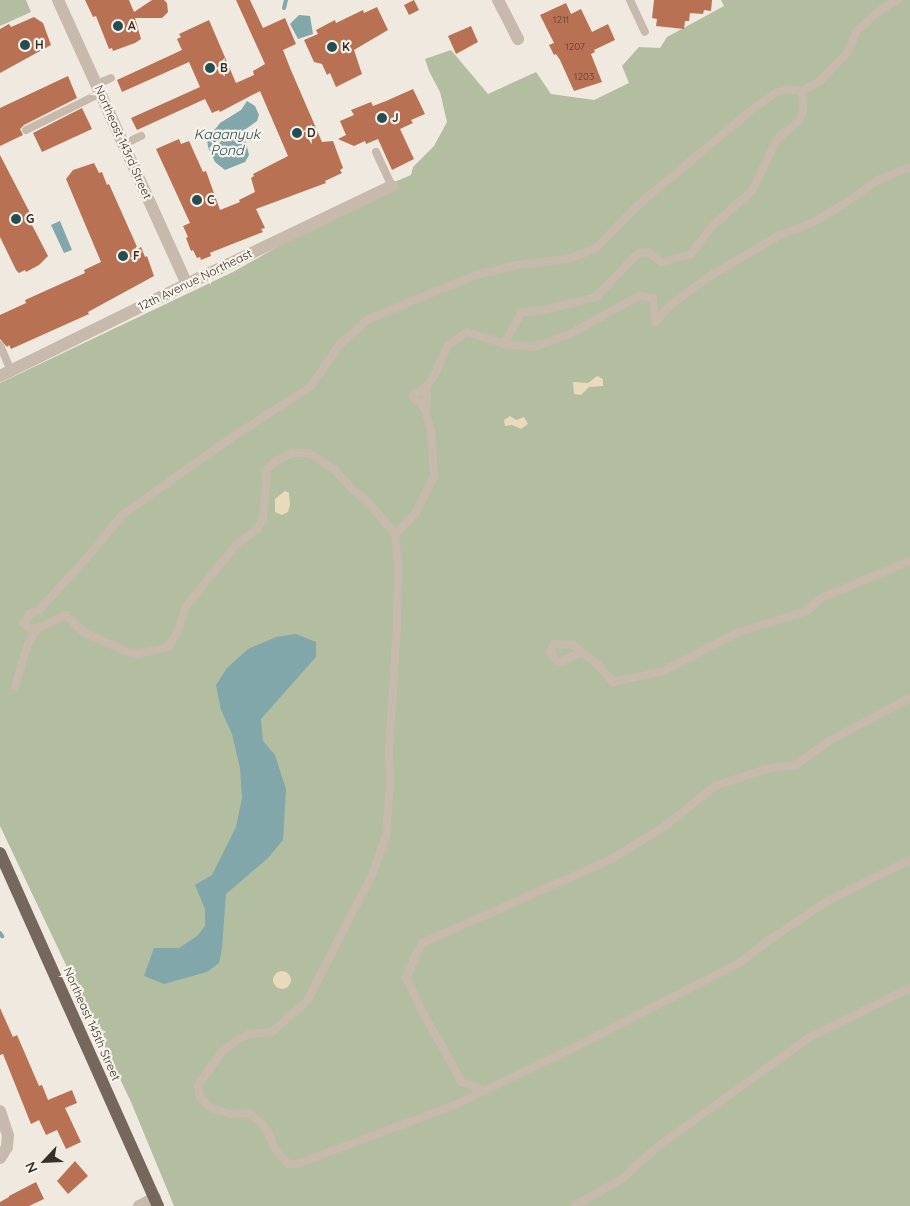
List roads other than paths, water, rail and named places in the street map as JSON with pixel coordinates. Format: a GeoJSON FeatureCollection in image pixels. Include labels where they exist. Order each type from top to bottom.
{"type":"FeatureCollection","features":[{"type":"Feature","properties":{"kind":"main road","name":"Northeast 145th Street"},"geometry":{"type":"LineString","coordinates":[[0,853],[156,1202]]}},
{"type":"Feature","properties":{"kind":"street","name":"Northeast 143rd Street"},"geometry":{"type":"LineString","coordinates":[[58,0],[186,284]]}},
{"type":"Feature","properties":{"kind":"street"},"geometry":{"type":"LineString","coordinates":[[498,0],[518,39]]}},
{"type":"Feature","properties":{"kind":"street","name":"12th Avenue Northeast"},"geometry":{"type":"LineString","coordinates":[[6,373],[186,284],[392,186]]}},
{"type":"Feature","properties":{"kind":"street"},"geometry":{"type":"LineString","coordinates":[[0,1111],[8,1135],[4,1152]]}},
{"type":"Feature","properties":{"kind":"street"},"geometry":{"type":"LineString","coordinates":[[139,1206],[156,1202]]}},
{"type":"Feature","properties":{"kind":"lane"},"geometry":{"type":"LineString","coordinates":[[630,0],[645,32]]}},
{"type":"Feature","properties":{"kind":"lane"},"geometry":{"type":"LineString","coordinates":[[898,0],[883,8],[857,31],[847,53],[820,81],[802,91],[788,89],[776,92],[754,108],[639,204],[595,249],[567,259],[518,265],[476,275],[368,319],[340,344],[310,387],[234,436],[122,514],[40,610],[24,619],[23,623],[29,628],[38,628],[66,615],[84,632],[105,643],[138,654],[168,647],[177,633],[186,606],[236,544],[258,529],[263,518],[267,469],[276,460],[292,453],[309,453],[334,469],[352,489],[369,503],[394,534],[398,562],[397,625],[386,836],[372,875],[307,1001],[272,1032],[249,1034],[222,1052],[198,1085],[200,1097],[211,1108],[232,1114],[249,1113],[258,1120],[268,1132],[276,1149],[288,1164],[297,1164],[455,1105],[482,1090],[579,1045],[741,962],[769,940],[831,899],[910,860]]}},
{"type":"Feature","properties":{"kind":"lane"},"geometry":{"type":"LineString","coordinates":[[26,130],[99,88],[111,78]]}},
{"type":"Feature","properties":{"kind":"lane"},"geometry":{"type":"LineString","coordinates":[[504,344],[521,312],[543,310],[596,297],[638,253],[648,252],[662,262],[691,254],[711,227],[752,191],[777,139],[800,120],[803,109],[802,91]]}},
{"type":"Feature","properties":{"kind":"lane"},"geometry":{"type":"LineString","coordinates":[[124,144],[141,136]]}},
{"type":"Feature","properties":{"kind":"lane"},"geometry":{"type":"LineString","coordinates":[[376,152],[392,186]]}},
{"type":"Feature","properties":{"kind":"lane"},"geometry":{"type":"LineString","coordinates":[[426,414],[413,396],[427,386],[435,374],[448,345],[467,332],[504,344],[534,347],[572,332],[639,296],[653,298],[656,322],[670,306],[710,276],[780,235],[812,223],[844,204],[878,180],[910,167]]}},
{"type":"Feature","properties":{"kind":"lane"},"geometry":{"type":"LineString","coordinates":[[0,345],[6,373]]}},
{"type":"Feature","properties":{"kind":"lane"},"geometry":{"type":"LineString","coordinates":[[394,534],[415,514],[434,476],[431,431],[426,414],[427,386]]}},
{"type":"Feature","properties":{"kind":"lane"},"geometry":{"type":"LineString","coordinates":[[582,652],[613,682],[663,671],[739,632],[807,612],[821,598],[910,561]]}},
{"type":"Feature","properties":{"kind":"lane"},"geometry":{"type":"LineString","coordinates":[[15,686],[28,644],[38,628]]}},
{"type":"Feature","properties":{"kind":"lane"},"geometry":{"type":"LineString","coordinates":[[482,1090],[462,1082],[422,1011],[406,977],[422,943],[612,859],[668,824],[715,786],[766,769],[796,765],[829,742],[910,698]]}},
{"type":"Feature","properties":{"kind":"lane"},"geometry":{"type":"LineString","coordinates":[[574,1206],[622,1179],[657,1146],[810,1037],[910,988]]}},
{"type":"Feature","properties":{"kind":"water"},"geometry":{"type":"Polygon","coordinates":[[[299,15],[310,16],[313,34],[298,39],[290,24],[299,15]]]}},
{"type":"Feature","properties":{"kind":"water","name":"Kaganyuk Pond"},"geometry":{"type":"Polygon","coordinates":[[[247,101],[255,106],[259,115],[257,121],[243,131],[249,155],[245,162],[225,170],[215,162],[208,147],[207,139],[220,123],[241,110],[247,101]]]}},
{"type":"Feature","properties":{"kind":"water"},"geometry":{"type":"Polygon","coordinates":[[[60,221],[72,250],[64,253],[51,225],[60,221]]]}},
{"type":"Feature","properties":{"kind":"water"},"geometry":{"type":"Polygon","coordinates":[[[296,634],[316,642],[316,657],[261,719],[263,741],[275,755],[286,789],[283,840],[268,858],[226,894],[219,963],[207,972],[164,984],[144,976],[154,948],[179,948],[197,936],[205,926],[205,909],[195,885],[212,875],[236,827],[242,798],[240,768],[232,734],[221,710],[216,685],[227,668],[248,649],[276,637],[296,634]]]}},
{"type":"Feature","properties":{"kind":"waterway"},"geometry":{"type":"LineString","coordinates":[[284,8],[286,0]]}},
{"type":"Feature","properties":{"kind":"place","name":"A"},"geometry":{"type":"Point","coordinates":[118,26]}},
{"type":"Feature","properties":{"kind":"place","name":"H"},"geometry":{"type":"Point","coordinates":[25,45]}},
{"type":"Feature","properties":{"kind":"place","name":"K"},"geometry":{"type":"Point","coordinates":[332,47]}},
{"type":"Feature","properties":{"kind":"place","name":"B"},"geometry":{"type":"Point","coordinates":[210,68]}},
{"type":"Feature","properties":{"kind":"place","name":"J"},"geometry":{"type":"Point","coordinates":[382,118]}},
{"type":"Feature","properties":{"kind":"place","name":"D"},"geometry":{"type":"Point","coordinates":[297,133]}},
{"type":"Feature","properties":{"kind":"place","name":"C"},"geometry":{"type":"Point","coordinates":[197,200]}},
{"type":"Feature","properties":{"kind":"place","name":"G"},"geometry":{"type":"Point","coordinates":[16,219]}},
{"type":"Feature","properties":{"kind":"place","name":"F"},"geometry":{"type":"Point","coordinates":[123,256]}}]}
